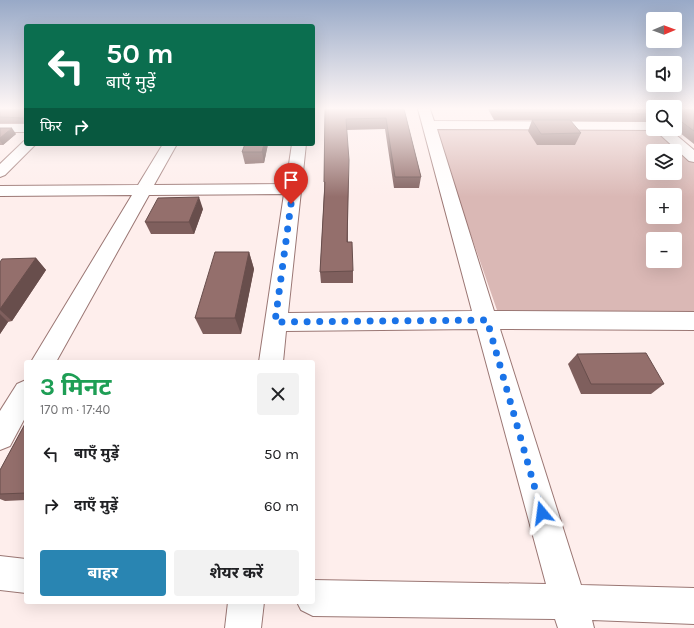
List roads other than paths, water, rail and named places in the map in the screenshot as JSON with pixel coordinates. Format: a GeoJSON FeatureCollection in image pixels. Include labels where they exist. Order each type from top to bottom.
{"type":"FeatureCollection","features":[{"type":"Feature","properties":{"kind":"street"},"geometry":{"type":"LineString","coordinates":[[433,138],[572,615]]}},
{"type":"Feature","properties":{"kind":"street"},"geometry":{"type":"LineString","coordinates":[[672,138],[694,158]]}},
{"type":"Feature","properties":{"kind":"street"},"geometry":{"type":"LineString","coordinates":[[0,172],[27,146]]}},
{"type":"Feature","properties":{"kind":"street"},"geometry":{"type":"LineString","coordinates":[[44,360],[169,146]]}},
{"type":"Feature","properties":{"kind":"street"},"geometry":{"type":"LineString","coordinates":[[271,360],[299,146]]}},
{"type":"Feature","properties":{"kind":"street"},"geometry":{"type":"LineString","coordinates":[[0,191],[293,189]]}},
{"type":"Feature","properties":{"kind":"street"},"geometry":{"type":"LineString","coordinates":[[275,322],[487,320],[694,321]]}},
{"type":"Feature","properties":{"kind":"street"},"geometry":{"type":"LineString","coordinates":[[0,436],[24,395]]}},
{"type":"Feature","properties":{"kind":"street"},"geometry":{"type":"LineString","coordinates":[[0,573],[24,576]]}},
{"type":"Feature","properties":{"kind":"street"},"geometry":{"type":"LineString","coordinates":[[315,598],[572,615],[694,606]]}},
{"type":"Feature","properties":{"kind":"street"},"geometry":{"type":"LineString","coordinates":[[243,628],[246,604]]}}]}
